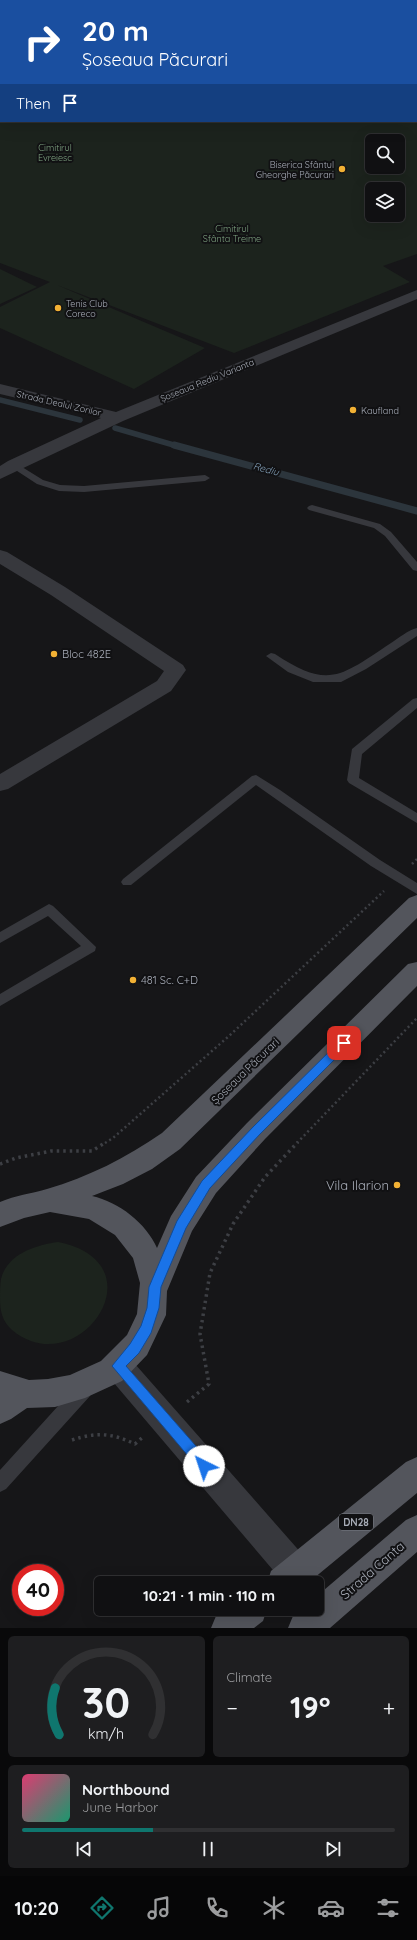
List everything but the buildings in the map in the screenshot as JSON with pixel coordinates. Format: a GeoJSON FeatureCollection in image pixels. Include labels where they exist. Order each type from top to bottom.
{"type":"FeatureCollection","features":[{"type":"Feature","properties":{"kind":"main road","name":"Șoseaua Păcurari"},"geometry":{"type":"LineString","coordinates":[[0,1215],[21,1206],[47,1200],[114,1176],[143,1160],[171,1141],[417,904]]}},
{"type":"Feature","properties":{"kind":"main road","name":"Șoseaua Păcurari"},"geometry":{"type":"LineString","coordinates":[[0,1409],[12,1389],[57,1393],[89,1384],[118,1366],[134,1348],[146,1329],[153,1308],[155,1287],[182,1225],[206,1185],[256,1131],[417,971]]}},
{"type":"Feature","properties":{"kind":"main road","name":"Șoseaua Păcurari"},"geometry":{"type":"LineString","coordinates":[[47,1200],[70,1201],[92,1206],[112,1216],[130,1229],[143,1246],[155,1287]]}},
{"type":"Feature","properties":{"kind":"main road","name":"DN28"},"geometry":{"type":"LineString","coordinates":[[297,1576],[417,1473]]}},
{"type":"Feature","properties":{"kind":"main road","name":"Strada Canta"},"geometry":{"type":"LineString","coordinates":[[324,1605],[417,1531]]}},
{"type":"Feature","properties":{"kind":"main road"},"geometry":{"type":"LineString","coordinates":[[228,1628],[243,1616]]}},
{"type":"Feature","properties":{"kind":"street","name":"Șoseaua Rediu Varianta"},"geometry":{"type":"LineString","coordinates":[[0,474],[14,465],[117,417],[417,294]]}},
{"type":"Feature","properties":{"kind":"street","name":"Strada Dealul Zorilor"},"geometry":{"type":"LineString","coordinates":[[0,389],[117,417]]}},
{"type":"Feature","properties":{"kind":"street"},"geometry":{"type":"LineString","coordinates":[[0,556],[58,591],[176,670],[164,686],[0,784]]}},
{"type":"Feature","properties":{"kind":"street"},"geometry":{"type":"LineString","coordinates":[[118,1366],[165,1419],[292,1576]]}},
{"type":"Feature","properties":{"kind":"lane"},"geometry":{"type":"LineString","coordinates":[[14,465],[40,482],[60,488],[84,489],[204,478]]}},
{"type":"Feature","properties":{"kind":"lane"},"geometry":{"type":"LineString","coordinates":[[312,508],[377,526],[388,534],[417,568]]}},
{"type":"Feature","properties":{"kind":"lane"},"geometry":{"type":"LineString","coordinates":[[271,656],[292,670],[317,679],[341,678],[417,631]]}},
{"type":"Feature","properties":{"kind":"lane"},"geometry":{"type":"LineString","coordinates":[[417,702],[356,752],[353,780],[417,819]]}},
{"type":"Feature","properties":{"kind":"lane"},"geometry":{"type":"LineString","coordinates":[[127,882],[256,779],[289,800],[397,878],[417,889]]}},
{"type":"Feature","properties":{"kind":"lane"},"geometry":{"type":"LineString","coordinates":[[0,938],[49,909],[90,947],[0,1001]]}},
{"type":"Feature","properties":{"kind":"lane"},"geometry":{"type":"LineString","coordinates":[[0,1482],[89,1384]]}},
{"type":"Feature","properties":{"kind":"path"},"geometry":{"type":"LineString","coordinates":[[0,1164],[16,1158],[51,1151],[92,1151],[113,1138],[253,1015],[417,859]]}},
{"type":"Feature","properties":{"kind":"path"},"geometry":{"type":"LineString","coordinates":[[70,1440],[90,1433],[116,1434],[135,1444],[209,1384],[200,1334],[210,1273],[233,1224],[265,1178],[353,1083],[417,1018]]}},
{"type":"Feature","properties":{"kind":"green space","name":"Cimitirul Sfânta Treime"},"geometry":{"type":"Polygon","coordinates":[[[0,122],[417,122],[417,254],[383,266],[410,282],[234,353],[57,285],[205,348],[134,389],[0,328],[0,307],[50,282],[0,263],[0,122]]]}},
{"type":"Feature","properties":{"kind":"green space"},"geometry":{"type":"Polygon","coordinates":[[[0,269],[37,287],[0,304],[0,269]]]}},
{"type":"Feature","properties":{"kind":"green space"},"geometry":{"type":"Polygon","coordinates":[[[58,1242],[89,1254],[104,1272],[107,1294],[99,1314],[83,1332],[62,1342],[37,1343],[12,1330],[4,1319],[0,1303],[1,1279],[4,1270],[16,1257],[32,1248],[58,1242]]]}},
{"type":"Feature","properties":{"kind":"waterway","name":"Rediu"},"geometry":{"type":"LineString","coordinates":[[0,400],[80,420]]}},
{"type":"Feature","properties":{"kind":"waterway","name":"Rediu"},"geometry":{"type":"LineString","coordinates":[[115,428],[177,446]]}},
{"type":"Feature","properties":{"kind":"waterway","name":"Rediu"},"geometry":{"type":"LineString","coordinates":[[174,445],[417,511]]}},
{"type":"Feature","properties":{"kind":"place","name":"Biserica Sfântul Gheorghe Păcurari"},"geometry":{"type":"Point","coordinates":[342,169]}},
{"type":"Feature","properties":{"kind":"place","name":"Tenis Club Coreco"},"geometry":{"type":"Point","coordinates":[58,308]}},
{"type":"Feature","properties":{"kind":"place","name":"Kaufland"},"geometry":{"type":"Point","coordinates":[353,410]}},
{"type":"Feature","properties":{"kind":"place","name":"Bloc 482E"},"geometry":{"type":"Point","coordinates":[54,654]}},
{"type":"Feature","properties":{"kind":"place","name":"481 Sc. C+D"},"geometry":{"type":"Point","coordinates":[133,980]}},
{"type":"Feature","properties":{"kind":"place","name":"Vila Ilarion"},"geometry":{"type":"Point","coordinates":[397,1185]}},
{"type":"Feature","properties":{"kind":"route"},"geometry":{"type":"LineString","coordinates":[[204,1466],[118,1366],[134,1348],[146,1329],[153,1308],[155,1287],[182,1225],[206,1185],[256,1131],[344,1043]]}},
{"type":"Feature","properties":{"kind":"park label","name":"Cimitirul Evreiesc"},"geometry":{"type":"Point","coordinates":[55,152]}}]}
